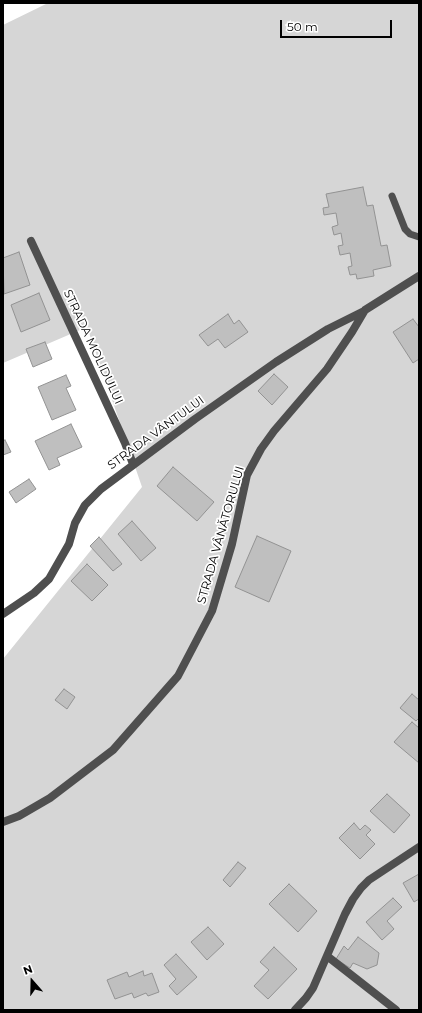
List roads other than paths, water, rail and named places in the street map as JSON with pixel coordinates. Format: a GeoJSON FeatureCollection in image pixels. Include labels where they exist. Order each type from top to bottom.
{"type":"FeatureCollection","features":[{"type":"Feature","properties":{"kind":"street","name":"STRADA MOLIDULUI"},"geometry":{"type":"LineString","coordinates":[[31,241],[125,443],[133,464]]}},
{"type":"Feature","properties":{"kind":"street","name":"STRADA VÂNĂTORULUI"},"geometry":{"type":"LineString","coordinates":[[3,822],[19,816],[50,798],[113,750],[178,676],[212,611],[232,544],[247,475],[261,449],[274,431],[327,369],[365,310],[419,276]]}},
{"type":"Feature","properties":{"kind":"street","name":"STRADA VÂNTULUI"},"geometry":{"type":"LineString","coordinates":[[3,614],[34,593],[49,579],[69,544],[75,523],[85,505],[101,489],[133,464],[276,362],[328,329],[365,310]]}},
{"type":"Feature","properties":{"kind":"street"},"geometry":{"type":"LineString","coordinates":[[294,1010],[306,998],[313,988],[345,914],[361,888],[369,880],[419,847]]}},
{"type":"Feature","properties":{"kind":"street"},"geometry":{"type":"LineString","coordinates":[[327,956],[396,1010]]}},
{"type":"Feature","properties":{"kind":"lane"},"geometry":{"type":"LineString","coordinates":[[392,196],[405,229],[410,234],[419,237]]}}]}
